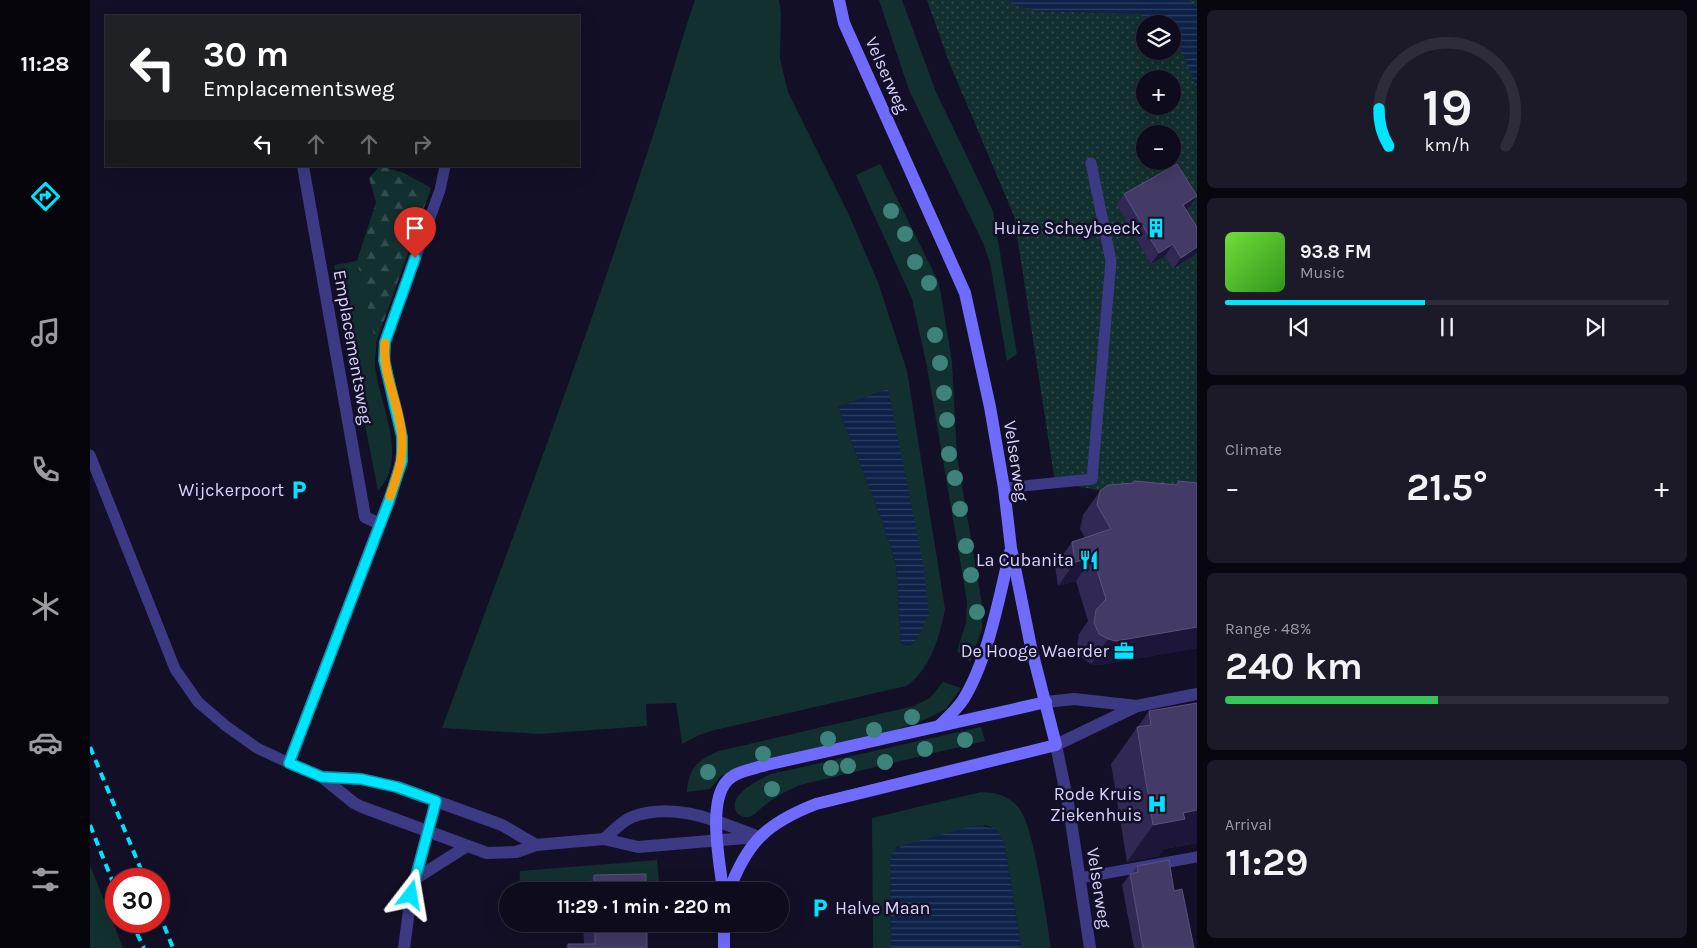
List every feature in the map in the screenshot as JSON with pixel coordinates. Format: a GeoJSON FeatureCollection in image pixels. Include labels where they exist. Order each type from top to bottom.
{"type":"FeatureCollection","features":[{"type":"Feature","properties":{"kind":"main road","name":"Velserweg"},"geometry":{"type":"LineString","coordinates":[[839,0],[844,23],[965,293],[990,407],[1004,488],[1011,548],[1031,648],[1056,745]]}},
{"type":"Feature","properties":{"kind":"main road"},"geometry":{"type":"LineString","coordinates":[[940,726],[963,700],[980,662],[991,630],[1011,548]]}},
{"type":"Feature","properties":{"kind":"main road"},"geometry":{"type":"LineString","coordinates":[[721,882],[716,807],[727,780],[735,775],[766,765],[1046,702]]}},
{"type":"Feature","properties":{"kind":"main road"},"geometry":{"type":"LineString","coordinates":[[733,882],[739,865],[758,837],[793,813],[816,804],[1056,745]]}},
{"type":"Feature","properties":{"kind":"main road"},"geometry":{"type":"LineString","coordinates":[[724,932],[724,948]]}},
{"type":"Feature","properties":{"kind":"street","name":"Emplacementsweg"},"geometry":{"type":"LineString","coordinates":[[303,167],[365,517],[380,524]]}},
{"type":"Feature","properties":{"kind":"street","name":"Emplacementsweg"},"geometry":{"type":"LineString","coordinates":[[289,763],[392,492]]}},
{"type":"Feature","properties":{"kind":"street"},"geometry":{"type":"LineString","coordinates":[[1056,745],[1137,706],[1197,694]]}},
{"type":"Feature","properties":{"kind":"street"},"geometry":{"type":"LineString","coordinates":[[1046,702],[1074,699],[1137,706]]}},
{"type":"Feature","properties":{"kind":"street","name":"Velserweg"},"geometry":{"type":"LineString","coordinates":[[1056,745],[1080,878],[1090,948]]}},
{"type":"Feature","properties":{"kind":"street"},"geometry":{"type":"LineString","coordinates":[[289,763],[322,777],[354,804],[487,853],[516,852],[536,844],[604,839],[638,847],[718,842],[758,837]]}},
{"type":"Feature","properties":{"kind":"street"},"geometry":{"type":"LineString","coordinates":[[322,777],[361,779],[397,787],[502,825],[536,844]]}},
{"type":"Feature","properties":{"kind":"street"},"geometry":{"type":"LineString","coordinates":[[404,948],[415,879],[436,801]]}},
{"type":"Feature","properties":{"kind":"street"},"geometry":{"type":"LineString","coordinates":[[604,839],[630,818],[652,812],[681,811],[716,820],[758,837]]}},
{"type":"Feature","properties":{"kind":"street"},"geometry":{"type":"LineString","coordinates":[[415,879],[468,846]]}},
{"type":"Feature","properties":{"kind":"lane"},"geometry":{"type":"LineString","coordinates":[[1004,488],[1092,478],[1111,261],[1091,163]]}},
{"type":"Feature","properties":{"kind":"lane","name":"Emplacementsweg"},"geometry":{"type":"LineString","coordinates":[[392,492],[402,461],[402,437],[384,360],[385,342],[440,190],[445,167]]}},
{"type":"Feature","properties":{"kind":"lane"},"geometry":{"type":"LineString","coordinates":[[90,455],[175,669],[198,702],[226,726],[257,748],[289,763]]}},
{"type":"Feature","properties":{"kind":"lane"},"geometry":{"type":"LineString","coordinates":[[1080,878],[1197,857]]}},
{"type":"Feature","properties":{"kind":"green space"},"geometry":{"type":"Polygon","coordinates":[[[695,0],[779,0],[781,12],[780,59],[788,92],[849,215],[878,282],[907,371],[945,609],[937,641],[922,671],[906,686],[715,730],[699,735],[682,744],[676,703],[646,704],[647,726],[539,734],[442,728],[579,355],[655,129],[695,0]],[[888,389],[838,407],[882,520],[896,564],[901,644],[903,473],[888,389]]]}},
{"type":"Feature","properties":{"kind":"green space"},"geometry":{"type":"Polygon","coordinates":[[[879,0],[902,0],[936,92],[993,211],[1017,354],[1007,361],[990,263],[983,243],[909,90],[879,0]]]}},
{"type":"Feature","properties":{"kind":"green space"},"geometry":{"type":"Polygon","coordinates":[[[927,0],[1197,0],[1197,506],[1180,506],[1055,482],[1014,216],[949,62],[927,0]]]}},
{"type":"Feature","properties":{"kind":"green space"},"geometry":{"type":"Polygon","coordinates":[[[880,164],[939,283],[952,362],[957,456],[982,604],[982,629],[970,662],[957,651],[966,623],[967,601],[927,367],[912,299],[856,175],[880,164]]]}},
{"type":"Feature","properties":{"kind":"green space"},"geometry":{"type":"Polygon","coordinates":[[[379,167],[383,167],[404,173],[431,188],[376,343],[357,261],[376,202],[369,178],[379,167]]]}},
{"type":"Feature","properties":{"kind":"green space"},"geometry":{"type":"Polygon","coordinates":[[[357,261],[375,333],[375,366],[390,430],[392,447],[392,463],[387,478],[378,491],[334,265],[357,261]]]}},
{"type":"Feature","properties":{"kind":"green space"},"geometry":{"type":"Polygon","coordinates":[[[943,682],[961,688],[946,709],[924,720],[896,730],[728,773],[721,776],[710,789],[687,792],[692,771],[700,761],[719,751],[914,706],[930,698],[943,682]]]}},
{"type":"Feature","properties":{"kind":"green space"},"geometry":{"type":"Polygon","coordinates":[[[981,727],[985,741],[800,785],[778,796],[750,817],[742,816],[736,811],[736,799],[740,793],[771,774],[981,727]]]}},
{"type":"Feature","properties":{"kind":"green space"},"geometry":{"type":"Polygon","coordinates":[[[981,792],[997,794],[1011,800],[1025,818],[1035,853],[1051,948],[1021,948],[1004,842],[991,827],[985,825],[897,847],[890,861],[891,948],[873,948],[872,818],[981,792]]]}},
{"type":"Feature","properties":{"kind":"green space"},"geometry":{"type":"Polygon","coordinates":[[[657,860],[659,882],[519,882],[520,871],[657,860]]]}},
{"type":"Feature","properties":{"kind":"green space"},"geometry":{"type":"Polygon","coordinates":[[[90,865],[105,903],[105,933],[117,933],[123,948],[90,948],[90,865]]]}},
{"type":"Feature","properties":{"kind":"water"},"geometry":{"type":"Polygon","coordinates":[[[1007,0],[1188,0],[1197,7],[1197,90],[1181,48],[1181,15],[1038,11],[1016,5],[1007,0]]]}},
{"type":"Feature","properties":{"kind":"water"},"geometry":{"type":"Polygon","coordinates":[[[888,389],[924,568],[929,615],[918,637],[909,647],[901,644],[896,564],[882,520],[838,407],[888,389]]]}},
{"type":"Feature","properties":{"kind":"water"},"geometry":{"type":"Polygon","coordinates":[[[978,825],[996,829],[1004,842],[1021,948],[891,948],[890,861],[893,851],[903,845],[978,825]]]}},
{"type":"Feature","properties":{"kind":"building","name":"Huize Scheybeeck"},"geometry":{"type":"Polygon","coordinates":[[[1166,170],[1181,170],[1197,196],[1183,205],[1197,227],[1197,247],[1181,258],[1173,244],[1159,253],[1124,194],[1166,170]]]}},
{"type":"Feature","properties":{"kind":"building"},"geometry":{"type":"Polygon","coordinates":[[[1134,481],[1178,485],[1178,481],[1197,483],[1197,627],[1116,641],[1099,634],[1094,623],[1096,610],[1106,599],[1093,557],[1075,562],[1072,542],[1111,529],[1097,505],[1100,491],[1108,485],[1134,483],[1134,481]]]}},
{"type":"Feature","properties":{"kind":"building"},"geometry":{"type":"Polygon","coordinates":[[[1197,703],[1197,810],[1183,813],[1185,819],[1153,825],[1137,727],[1151,725],[1149,711],[1197,703]]]}},
{"type":"Feature","properties":{"kind":"building"},"geometry":{"type":"Polygon","coordinates":[[[1169,860],[1174,891],[1182,889],[1194,948],[1143,948],[1130,874],[1138,872],[1137,866],[1169,860]]]}},
{"type":"Feature","properties":{"kind":"building"},"geometry":{"type":"Polygon","coordinates":[[[646,874],[646,882],[594,882],[594,875],[646,874]]]}},
{"type":"Feature","properties":{"kind":"building"},"geometry":{"type":"Polygon","coordinates":[[[595,932],[647,932],[647,948],[568,948],[568,944],[595,944],[595,932]]]}},
{"type":"Feature","properties":{"kind":"railway"},"geometry":{"type":"LineString","coordinates":[[90,747],[140,868]]}},
{"type":"Feature","properties":{"kind":"railway"},"geometry":{"type":"LineString","coordinates":[[90,825],[107,868]]}},
{"type":"Feature","properties":{"kind":"railway"},"geometry":{"type":"LineString","coordinates":[[137,933],[144,948]]}},
{"type":"Feature","properties":{"kind":"railway"},"geometry":{"type":"LineString","coordinates":[[167,933],[173,948]]}},
{"type":"Feature","properties":{"kind":"slow traffic"},"geometry":{"type":"LineString","coordinates":[[385,343],[384,360],[402,437],[402,461],[390,496]]}},
{"type":"Feature","properties":{"kind":"place","name":"Huize Scheybeeck"},"geometry":{"type":"Point","coordinates":[1156,228]}},
{"type":"Feature","properties":{"kind":"place","name":"Wijckerpoort"},"geometry":{"type":"Point","coordinates":[299,490]}},
{"type":"Feature","properties":{"kind":"place","name":"La Cubanita"},"geometry":{"type":"Point","coordinates":[1089,560]}},
{"type":"Feature","properties":{"kind":"place","name":"De Hooge Waerder"},"geometry":{"type":"Point","coordinates":[1124,651]}},
{"type":"Feature","properties":{"kind":"place","name":"Rode Kruis Ziekenhuis"},"geometry":{"type":"Point","coordinates":[1157,804]}},
{"type":"Feature","properties":{"kind":"place","name":"Halve Maan"},"geometry":{"type":"Point","coordinates":[820,908]}},
{"type":"Feature","properties":{"kind":"route"},"geometry":{"type":"LineString","coordinates":[[411,895],[436,801],[397,787],[361,779],[322,777],[289,763],[389,501],[402,461],[402,437],[384,360],[385,342],[415,258]]}}]}
